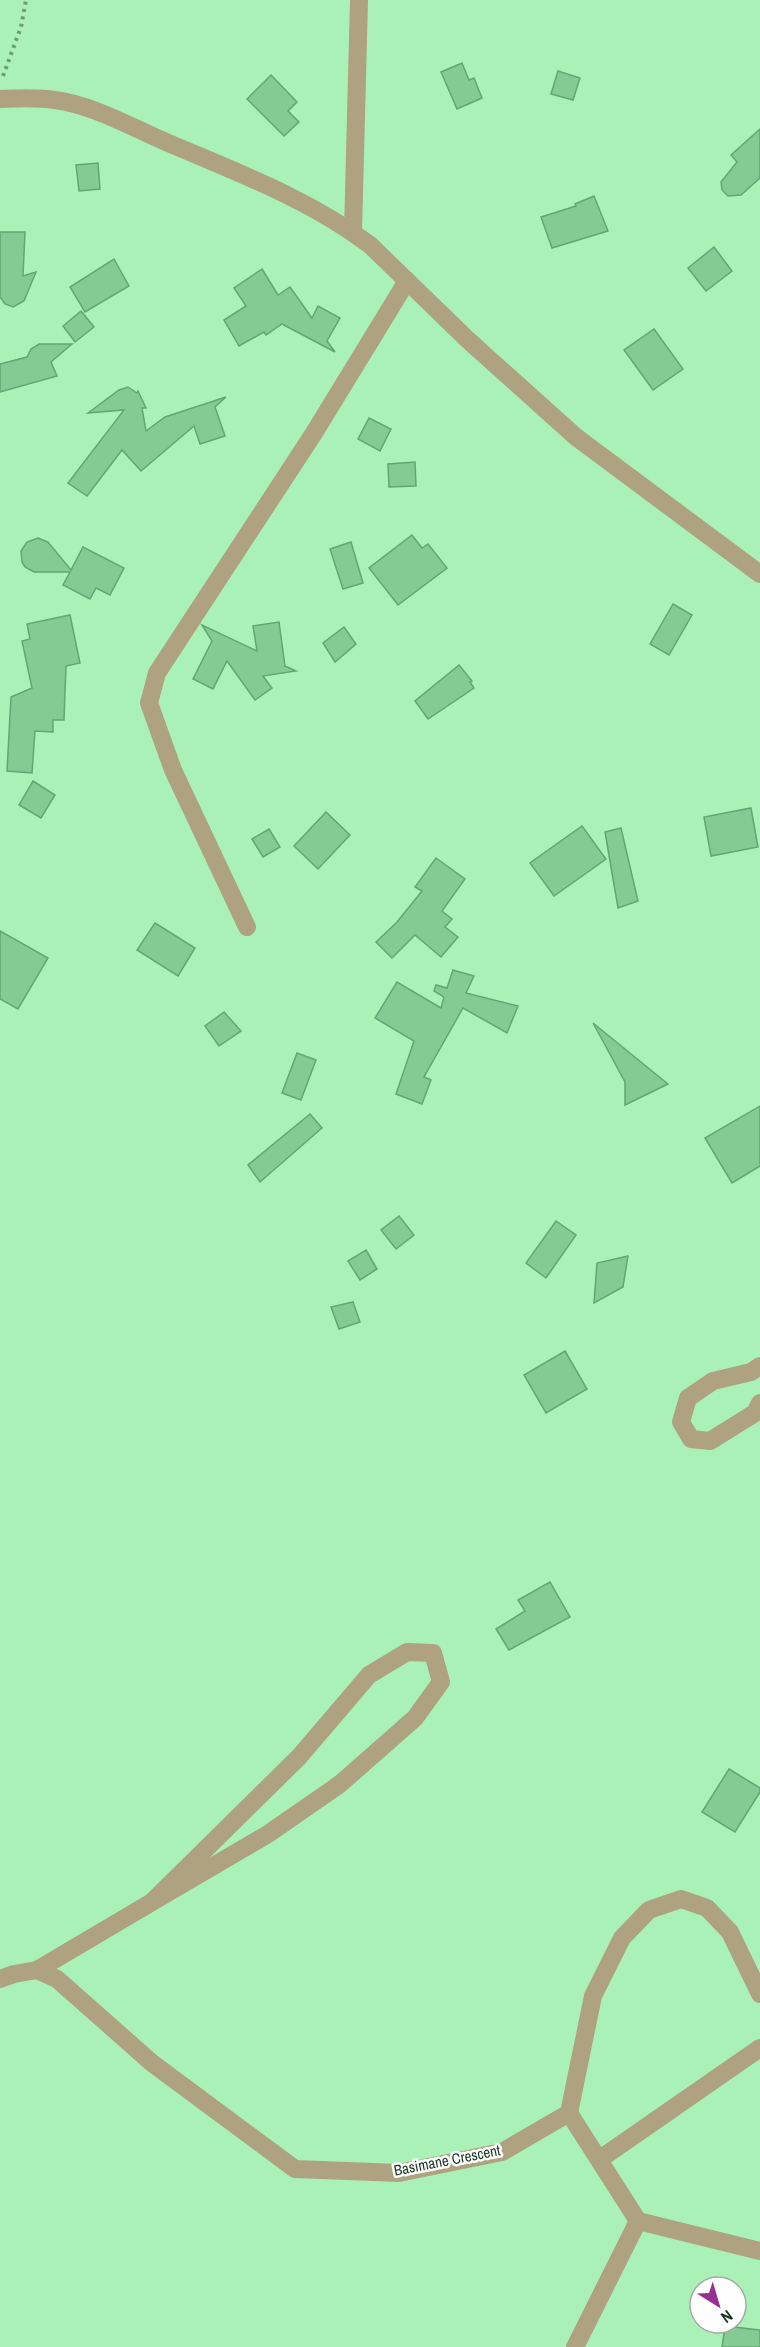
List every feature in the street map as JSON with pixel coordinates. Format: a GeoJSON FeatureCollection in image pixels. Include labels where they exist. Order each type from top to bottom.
{"type":"FeatureCollection","features":[{"type":"Feature","properties":{"kind":"street"},"geometry":{"type":"LineString","coordinates":[[353,232],[359,0]]}},
{"type":"Feature","properties":{"kind":"street"},"geometry":{"type":"LineString","coordinates":[[0,99],[56,100],[98,113],[300,200],[353,232],[370,245],[468,340],[576,437],[760,574]]}},
{"type":"Feature","properties":{"kind":"street"},"geometry":{"type":"LineString","coordinates":[[247,927],[173,770],[149,703],[157,673],[314,433],[407,281]]}},
{"type":"Feature","properties":{"kind":"street"},"geometry":{"type":"LineString","coordinates":[[760,1366],[751,1372],[713,1381],[688,1398],[681,1422],[691,1439],[710,1441],[755,1413],[760,1403]]}},
{"type":"Feature","properties":{"kind":"street"},"geometry":{"type":"LineString","coordinates":[[0,1979],[37,1970],[268,1834],[340,1784],[415,1718],[441,1682],[433,1653],[407,1652],[369,1675],[299,1757],[152,1902]]}},
{"type":"Feature","properties":{"kind":"street"},"geometry":{"type":"LineString","coordinates":[[760,1994],[730,1932],[707,1908],[681,1899],[649,1910],[622,1938],[593,1996],[569,2113],[638,2221],[760,2251]]}},
{"type":"Feature","properties":{"kind":"street","name":"Basimane Crescent"},"geometry":{"type":"LineString","coordinates":[[37,1970],[57,1979],[152,2063],[295,2169],[399,2173],[502,2152],[569,2113]]}},
{"type":"Feature","properties":{"kind":"street"},"geometry":{"type":"LineString","coordinates":[[600,2159],[760,2049]]}},
{"type":"Feature","properties":{"kind":"street"},"geometry":{"type":"LineString","coordinates":[[575,2347],[638,2221]]}},
{"type":"Feature","properties":{"kind":"path"},"geometry":{"type":"LineString","coordinates":[[0,84],[21,27],[26,0]]}},
{"type":"Feature","properties":{"kind":"building"},"geometry":{"type":"Polygon","coordinates":[[[462,63],[469,80],[474,78],[482,98],[457,109],[441,72],[462,63]]]}},
{"type":"Feature","properties":{"kind":"building"},"geometry":{"type":"Polygon","coordinates":[[[558,71],[580,78],[573,100],[551,94],[558,71]]]}},
{"type":"Feature","properties":{"kind":"building"},"geometry":{"type":"Polygon","coordinates":[[[271,75],[297,102],[288,111],[299,122],[284,136],[247,99],[271,75]]]}},
{"type":"Feature","properties":{"kind":"building"},"geometry":{"type":"Polygon","coordinates":[[[760,129],[760,178],[741,195],[728,196],[722,190],[721,182],[737,162],[731,155],[760,129]]]}},
{"type":"Feature","properties":{"kind":"building"},"geometry":{"type":"Polygon","coordinates":[[[98,163],[100,189],[79,191],[76,165],[98,163]]]}},
{"type":"Feature","properties":{"kind":"building"},"geometry":{"type":"Polygon","coordinates":[[[594,196],[608,231],[552,248],[541,217],[576,206],[575,204],[594,196]]]}},
{"type":"Feature","properties":{"kind":"building"},"geometry":{"type":"Polygon","coordinates":[[[0,232],[25,232],[23,276],[36,272],[24,301],[13,307],[5,304],[0,297],[0,232]]]}},
{"type":"Feature","properties":{"kind":"building"},"geometry":{"type":"Polygon","coordinates":[[[714,247],[732,271],[706,291],[688,268],[714,247]]]}},
{"type":"Feature","properties":{"kind":"building"},"geometry":{"type":"Polygon","coordinates":[[[114,259],[129,286],[85,312],[70,287],[114,259]]]}},
{"type":"Feature","properties":{"kind":"building"},"geometry":{"type":"Polygon","coordinates":[[[262,269],[278,295],[290,287],[312,318],[318,306],[340,318],[327,341],[335,352],[282,324],[266,335],[264,332],[239,346],[224,320],[246,306],[234,288],[262,269]]]}},
{"type":"Feature","properties":{"kind":"building"},"geometry":{"type":"Polygon","coordinates":[[[81,311],[94,327],[75,342],[63,326],[81,311]]]}},
{"type":"Feature","properties":{"kind":"building"},"geometry":{"type":"Polygon","coordinates":[[[654,329],[683,369],[653,390],[624,350],[654,329]]]}},
{"type":"Feature","properties":{"kind":"building"},"geometry":{"type":"Polygon","coordinates":[[[39,344],[72,344],[51,362],[57,376],[0,392],[0,364],[27,357],[31,349],[39,344]]]}},
{"type":"Feature","properties":{"kind":"building"},"geometry":{"type":"Polygon","coordinates":[[[128,387],[137,393],[138,391],[146,408],[142,408],[146,431],[165,417],[226,397],[215,407],[225,436],[200,444],[194,426],[141,471],[122,450],[87,496],[68,483],[124,410],[88,413],[119,390],[128,387]]]}},
{"type":"Feature","properties":{"kind":"building"},"geometry":{"type":"Polygon","coordinates":[[[369,418],[391,429],[380,451],[358,439],[369,418]]]}},
{"type":"Feature","properties":{"kind":"building"},"geometry":{"type":"Polygon","coordinates":[[[415,462],[416,486],[389,487],[388,464],[415,462]]]}},
{"type":"Feature","properties":{"kind":"building"},"geometry":{"type":"Polygon","coordinates":[[[412,535],[422,548],[428,544],[447,568],[398,605],[369,568],[412,535]]]}},
{"type":"Feature","properties":{"kind":"building"},"geometry":{"type":"Polygon","coordinates":[[[38,538],[48,542],[71,570],[83,547],[124,568],[110,595],[96,588],[90,599],[63,585],[70,572],[34,572],[25,567],[21,551],[27,542],[38,538]]]}},
{"type":"Feature","properties":{"kind":"building"},"geometry":{"type":"Polygon","coordinates":[[[351,542],[363,583],[343,589],[330,549],[351,542]]]}},
{"type":"Feature","properties":{"kind":"building"},"geometry":{"type":"Polygon","coordinates":[[[673,604],[692,615],[669,655],[650,644],[673,604]]]}},
{"type":"Feature","properties":{"kind":"building"},"geometry":{"type":"Polygon","coordinates":[[[70,615],[80,663],[66,666],[64,720],[53,720],[53,732],[35,731],[32,773],[7,771],[11,697],[32,688],[22,641],[30,639],[27,624],[70,615]]]}},
{"type":"Feature","properties":{"kind":"building"},"geometry":{"type":"Polygon","coordinates":[[[279,622],[285,666],[296,671],[263,676],[272,688],[255,700],[227,661],[213,689],[193,679],[212,641],[202,625],[257,651],[253,626],[279,622]]]}},
{"type":"Feature","properties":{"kind":"building"},"geometry":{"type":"Polygon","coordinates":[[[344,627],[356,644],[335,662],[323,643],[344,627]]]}},
{"type":"Feature","properties":{"kind":"building"},"geometry":{"type":"Polygon","coordinates":[[[459,665],[472,681],[470,682],[474,688],[428,719],[415,701],[459,665]]]}},
{"type":"Feature","properties":{"kind":"building"},"geometry":{"type":"Polygon","coordinates":[[[33,781],[55,795],[41,818],[19,805],[33,781]]]}},
{"type":"Feature","properties":{"kind":"building"},"geometry":{"type":"Polygon","coordinates":[[[751,808],[758,847],[711,856],[704,817],[751,808]]]}},
{"type":"Feature","properties":{"kind":"building"},"geometry":{"type":"Polygon","coordinates":[[[326,812],[350,835],[318,869],[294,846],[326,812]]]}},
{"type":"Feature","properties":{"kind":"building"},"geometry":{"type":"Polygon","coordinates":[[[582,826],[606,859],[554,896],[530,863],[582,826]]]}},
{"type":"Feature","properties":{"kind":"building"},"geometry":{"type":"Polygon","coordinates":[[[621,828],[638,901],[618,908],[605,832],[621,828]]]}},
{"type":"Feature","properties":{"kind":"building"},"geometry":{"type":"Polygon","coordinates":[[[269,829],[280,847],[263,857],[252,839],[269,829]]]}},
{"type":"Feature","properties":{"kind":"building"},"geometry":{"type":"Polygon","coordinates":[[[436,858],[465,879],[442,911],[452,919],[445,927],[458,937],[441,957],[415,935],[392,958],[376,942],[397,922],[422,891],[415,887],[436,858]]]}},
{"type":"Feature","properties":{"kind":"building"},"geometry":{"type":"Polygon","coordinates":[[[155,923],[195,948],[178,976],[137,950],[155,923]]]}},
{"type":"Feature","properties":{"kind":"building"},"geometry":{"type":"Polygon","coordinates":[[[0,931],[48,958],[18,1009],[0,999],[0,931]]]}},
{"type":"Feature","properties":{"kind":"building"},"geometry":{"type":"Polygon","coordinates":[[[453,970],[474,976],[466,993],[518,1006],[507,1033],[463,1008],[424,1077],[431,1080],[422,1104],[396,1094],[414,1041],[375,1018],[397,982],[441,1008],[444,997],[434,991],[436,985],[447,988],[453,970]]]}},
{"type":"Feature","properties":{"kind":"building"},"geometry":{"type":"Polygon","coordinates":[[[224,1012],[241,1031],[219,1046],[205,1026],[224,1012]]]}},
{"type":"Feature","properties":{"kind":"building"},"geometry":{"type":"Polygon","coordinates":[[[593,1023],[668,1084],[625,1105],[625,1082],[593,1023]]]}},
{"type":"Feature","properties":{"kind":"building"},"geometry":{"type":"Polygon","coordinates":[[[297,1053],[316,1060],[301,1100],[282,1093],[297,1053]]]}},
{"type":"Feature","properties":{"kind":"building"},"geometry":{"type":"Polygon","coordinates":[[[760,1106],[760,1166],[732,1183],[705,1138],[760,1106]]]}},
{"type":"Feature","properties":{"kind":"building"},"geometry":{"type":"Polygon","coordinates":[[[310,1114],[322,1128],[260,1182],[248,1165],[310,1114]]]}},
{"type":"Feature","properties":{"kind":"building"},"geometry":{"type":"Polygon","coordinates":[[[399,1216],[414,1235],[396,1249],[381,1230],[399,1216]]]}},
{"type":"Feature","properties":{"kind":"building"},"geometry":{"type":"Polygon","coordinates":[[[556,1221],[576,1235],[546,1278],[526,1263],[556,1221]]]}},
{"type":"Feature","properties":{"kind":"building"},"geometry":{"type":"Polygon","coordinates":[[[366,1250],[377,1269],[360,1280],[348,1261],[366,1250]]]}},
{"type":"Feature","properties":{"kind":"building"},"geometry":{"type":"Polygon","coordinates":[[[628,1256],[623,1287],[594,1303],[597,1263],[628,1256]]]}},
{"type":"Feature","properties":{"kind":"building"},"geometry":{"type":"Polygon","coordinates":[[[353,1302],[360,1322],[339,1329],[331,1307],[353,1302]]]}},
{"type":"Feature","properties":{"kind":"building"},"geometry":{"type":"Polygon","coordinates":[[[565,1351],[587,1389],[546,1413],[524,1375],[565,1351]]]}},
{"type":"Feature","properties":{"kind":"building"},"geometry":{"type":"Polygon","coordinates":[[[550,1582],[570,1617],[509,1650],[496,1629],[525,1611],[518,1600],[550,1582]]]}},
{"type":"Feature","properties":{"kind":"building"},"geometry":{"type":"Polygon","coordinates":[[[729,1769],[760,1788],[760,1792],[735,1832],[702,1812],[729,1769]]]}},
{"type":"Feature","properties":{"kind":"building"},"geometry":{"type":"Polygon","coordinates":[[[748,2329],[760,2330],[760,2347],[722,2347],[724,2335],[748,2335],[748,2329]]]}}]}
